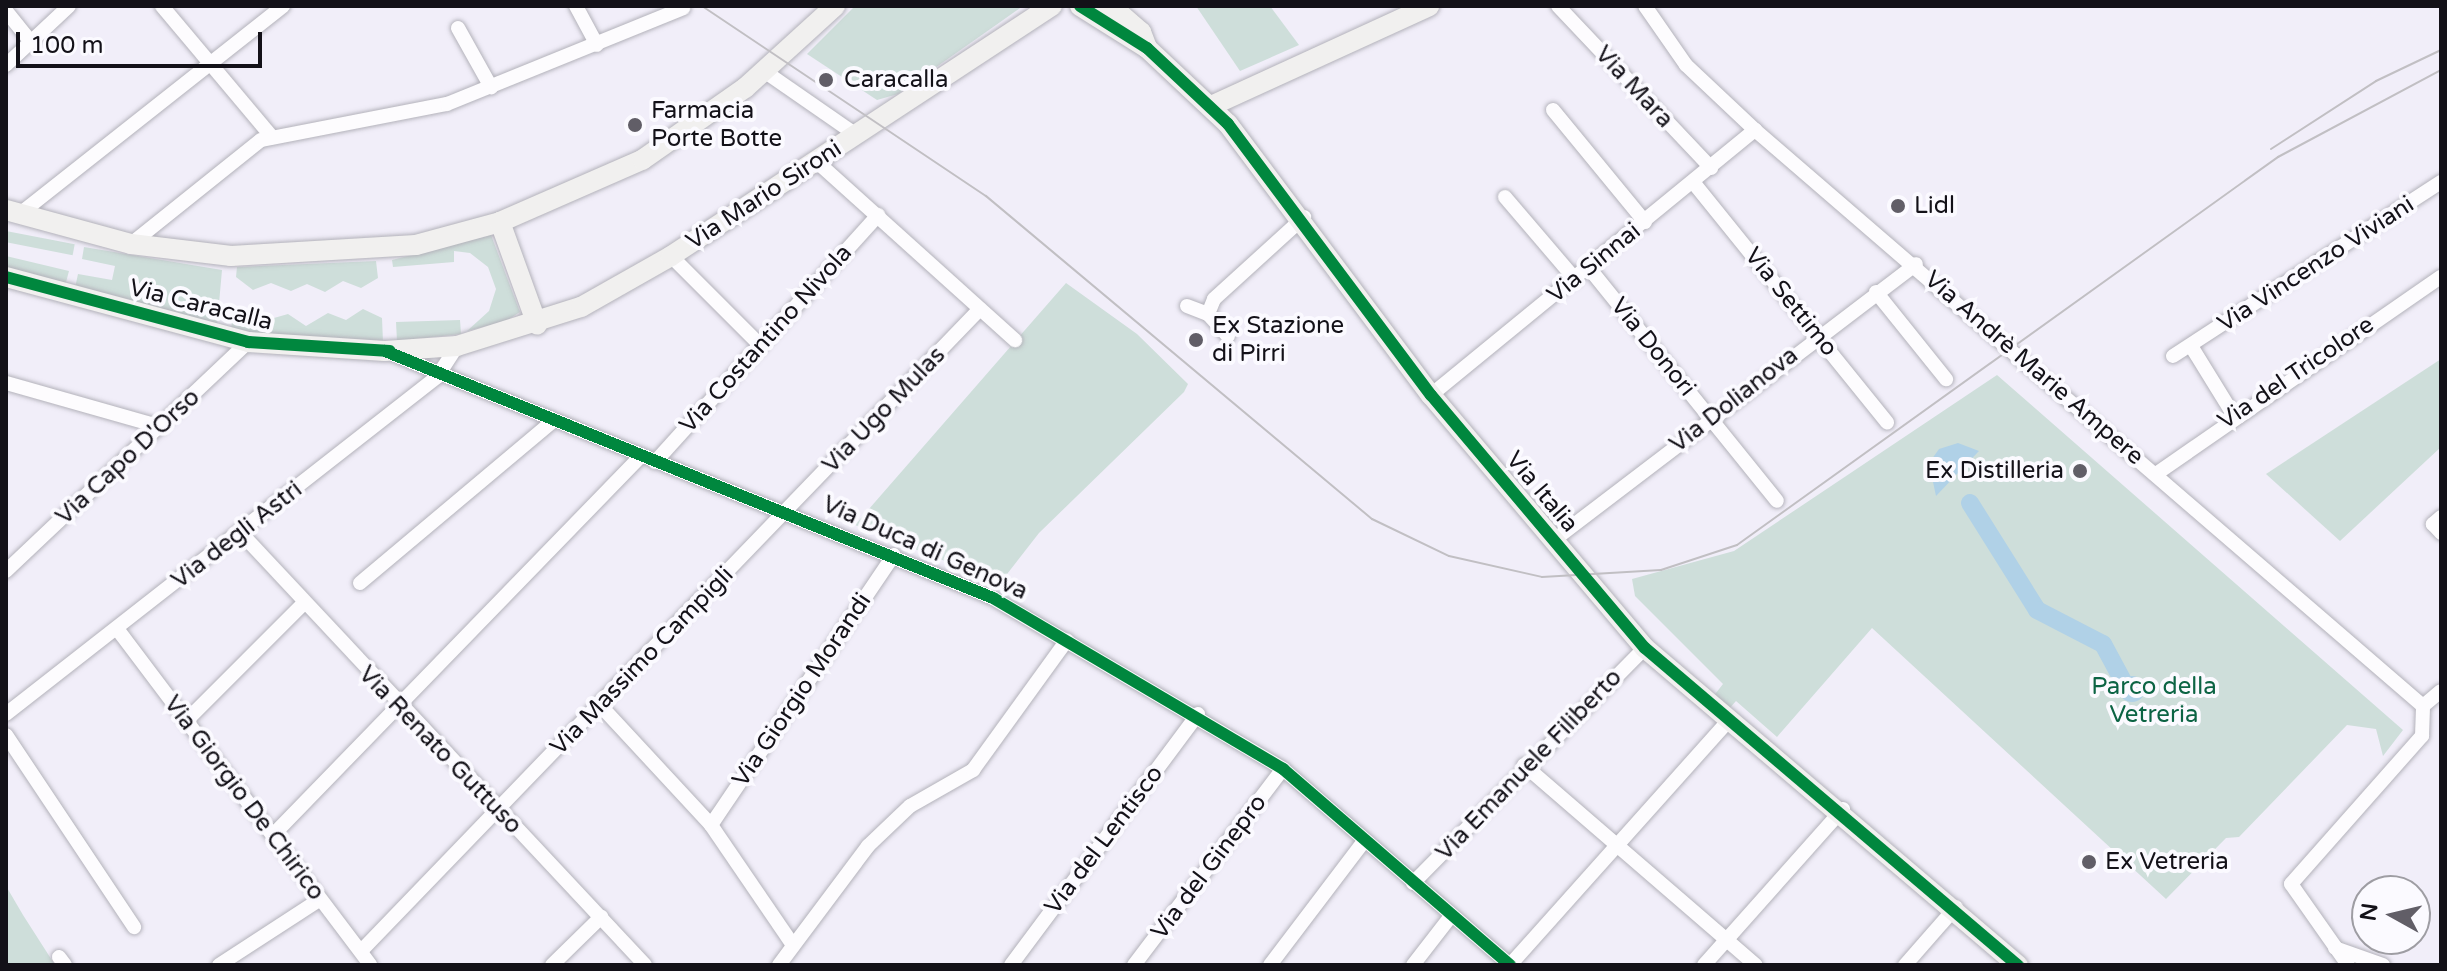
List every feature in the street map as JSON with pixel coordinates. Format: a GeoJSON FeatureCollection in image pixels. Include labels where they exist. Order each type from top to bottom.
{"type":"FeatureCollection","features":[{"type":"Feature","properties":{"kind":"street"},"geometry":{"type":"LineString","coordinates":[[6,65],[69,6]]}},
{"type":"Feature","properties":{"kind":"street"},"geometry":{"type":"LineString","coordinates":[[162,6],[211,60],[272,137]]}},
{"type":"Feature","properties":{"kind":"street"},"geometry":{"type":"LineString","coordinates":[[14,211],[283,6]]}},
{"type":"Feature","properties":{"kind":"street"},"geometry":{"type":"LineString","coordinates":[[576,6],[597,45]]}},
{"type":"Feature","properties":{"kind":"street"},"geometry":{"type":"LineString","coordinates":[[14,211],[131,244],[231,256],[357,254],[500,222],[642,160],[764,71],[835,6]]}},
{"type":"Feature","properties":{"kind":"street","name":"Via Mario Sironi"},"geometry":{"type":"LineString","coordinates":[[457,346],[537,324],[671,256],[1052,6]]}},
{"type":"Feature","properties":{"kind":"street","name":"Via Italia"},"geometry":{"type":"LineString","coordinates":[[1080,6],[1147,48],[1211,106],[1304,217],[1431,395],[1645,648],[1728,721],[1843,809],[2018,965]]}},
{"type":"Feature","properties":{"kind":"street","name":"Via Italia"},"geometry":{"type":"LineString","coordinates":[[1111,6],[1141,32],[1147,48]]}},
{"type":"Feature","properties":{"kind":"street"},"geometry":{"type":"LineString","coordinates":[[1211,106],[1429,6]]}},
{"type":"Feature","properties":{"kind":"street","name":"Via Mara"},"geometry":{"type":"LineString","coordinates":[[1558,6],[1711,168]]}},
{"type":"Feature","properties":{"kind":"street","name":"Via Andrè Marie Ampere"},"geometry":{"type":"LineString","coordinates":[[1645,6],[1656,13],[1686,65],[1755,130],[1916,264],[2423,706]]}},
{"type":"Feature","properties":{"kind":"street"},"geometry":{"type":"LineString","coordinates":[[131,244],[272,137],[447,104],[683,8]]}},
{"type":"Feature","properties":{"kind":"street"},"geometry":{"type":"LineString","coordinates":[[6,11],[30,41]]}},
{"type":"Feature","properties":{"kind":"street"},"geometry":{"type":"LineString","coordinates":[[458,28],[491,87]]}},
{"type":"Feature","properties":{"kind":"street"},"geometry":{"type":"LineString","coordinates":[[764,71],[855,134]]}},
{"type":"Feature","properties":{"kind":"street"},"geometry":{"type":"LineString","coordinates":[[1553,110],[1645,222]]}},
{"type":"Feature","properties":{"kind":"street","name":"Via Sinnai"},"geometry":{"type":"LineString","coordinates":[[1431,395],[1755,130]]}},
{"type":"Feature","properties":{"kind":"street"},"geometry":{"type":"LineString","coordinates":[[816,161],[1015,340]]}},
{"type":"Feature","properties":{"kind":"street","name":"Via Settimo"},"geometry":{"type":"LineString","coordinates":[[1693,182],[1887,422]]}},
{"type":"Feature","properties":{"kind":"street","name":"Via Vincenzo Viviani"},"geometry":{"type":"LineString","coordinates":[[2173,356],[2441,182]]}},
{"type":"Feature","properties":{"kind":"street"},"geometry":{"type":"LineString","coordinates":[[1505,197],[1575,279]]}},
{"type":"Feature","properties":{"kind":"street","name":"Via Costantino Nivola"},"geometry":{"type":"LineString","coordinates":[[273,835],[761,346],[878,215]]}},
{"type":"Feature","properties":{"kind":"street"},"geometry":{"type":"LineString","coordinates":[[1208,314],[1214,299],[1304,217]]}},
{"type":"Feature","properties":{"kind":"street"},"geometry":{"type":"LineString","coordinates":[[500,222],[537,324]]}},
{"type":"Feature","properties":{"kind":"street"},"geometry":{"type":"LineString","coordinates":[[671,256],[761,346]]}},
{"type":"Feature","properties":{"kind":"street","name":"Via Dolianova"},"geometry":{"type":"LineString","coordinates":[[1554,540],[1818,335],[1916,264]]}},
{"type":"Feature","properties":{"kind":"street","name":"Via Donori"},"geometry":{"type":"LineString","coordinates":[[1589,268],[1777,501]]}},
{"type":"Feature","properties":{"kind":"street","name":"Via Caracalla"},"geometry":{"type":"LineString","coordinates":[[6,277],[248,342],[385,351],[457,346]]}},
{"type":"Feature","properties":{"kind":"street","name":"Via del Tricolore"},"geometry":{"type":"LineString","coordinates":[[2156,474],[2233,414],[2441,277]]}},
{"type":"Feature","properties":{"kind":"street"},"geometry":{"type":"LineString","coordinates":[[1876,292],[1946,379]]}},
{"type":"Feature","properties":{"kind":"street"},"geometry":{"type":"LineString","coordinates":[[1187,306],[1208,314],[1228,336]]}},
{"type":"Feature","properties":{"kind":"street","name":"Via Ugo Mulas"},"geometry":{"type":"LineString","coordinates":[[787,512],[980,309]]}},
{"type":"Feature","properties":{"kind":"street","name":"Via Capo D'Orso"},"geometry":{"type":"LineString","coordinates":[[6,571],[248,342]]}},
{"type":"Feature","properties":{"kind":"street","name":"Via degli Astri"},"geometry":{"type":"LineString","coordinates":[[6,714],[118,630],[437,377],[457,346]]}},
{"type":"Feature","properties":{"kind":"street","name":"Via Vincenzo Viviani"},"geometry":{"type":"LineString","coordinates":[[2191,346],[2233,414]]}},
{"type":"Feature","properties":{"kind":"street","name":"Via Duca di Genova"},"geometry":{"type":"LineString","coordinates":[[385,351],[437,377],[894,555],[1067,640],[1198,714],[1283,769],[1510,965]]}},
{"type":"Feature","properties":{"kind":"street"},"geometry":{"type":"LineString","coordinates":[[6,383],[161,427]]}},
{"type":"Feature","properties":{"kind":"street"},"geometry":{"type":"LineString","coordinates":[[360,583],[552,422]]}},
{"type":"Feature","properties":{"kind":"street","name":"Via Massimo Campigli"},"geometry":{"type":"LineString","coordinates":[[363,949],[787,512]]}},
{"type":"Feature","properties":{"kind":"street"},"geometry":{"type":"LineString","coordinates":[[2441,517],[2433,524],[2441,533]]}},
{"type":"Feature","properties":{"kind":"street","name":"Via Renato Guttuso"},"geometry":{"type":"LineString","coordinates":[[240,532],[398,707],[645,965]]}},
{"type":"Feature","properties":{"kind":"street","name":"Via Giorgio Morandi"},"geometry":{"type":"LineString","coordinates":[[711,825],[894,555]]}},
{"type":"Feature","properties":{"kind":"street"},"geometry":{"type":"LineString","coordinates":[[187,720],[303,604]]}},
{"type":"Feature","properties":{"kind":"street","name":"Via Giorgio De Chirico"},"geometry":{"type":"LineString","coordinates":[[118,630],[319,900],[363,949],[370,965]]}},
{"type":"Feature","properties":{"kind":"street"},"geometry":{"type":"LineString","coordinates":[[779,965],[868,846],[910,806],[973,770],[1067,640]]}},
{"type":"Feature","properties":{"kind":"street","name":"Via Emanuele Filiberto"},"geometry":{"type":"LineString","coordinates":[[1413,883],[1524,765],[1645,648]]}},
{"type":"Feature","properties":{"kind":"street"},"geometry":{"type":"LineString","coordinates":[[2348,965],[2291,884],[2422,736],[2423,706],[2441,691]]}},
{"type":"Feature","properties":{"kind":"street"},"geometry":{"type":"LineString","coordinates":[[599,704],[711,825],[793,945]]}},
{"type":"Feature","properties":{"kind":"street","name":"Via del Lentisco"},"geometry":{"type":"LineString","coordinates":[[1011,965],[1198,714]]}},
{"type":"Feature","properties":{"kind":"street"},"geometry":{"type":"LineString","coordinates":[[1510,965],[1728,721]]}},
{"type":"Feature","properties":{"kind":"street"},"geometry":{"type":"LineString","coordinates":[[6,735],[134,927]]}},
{"type":"Feature","properties":{"kind":"street"},"geometry":{"type":"LineString","coordinates":[[1524,765],[1756,965]]}},
{"type":"Feature","properties":{"kind":"street","name":"Via del Ginepro"},"geometry":{"type":"LineString","coordinates":[[1134,965],[1283,769]]}},
{"type":"Feature","properties":{"kind":"street"},"geometry":{"type":"LineString","coordinates":[[1704,965],[1843,809]]}},
{"type":"Feature","properties":{"kind":"street"},"geometry":{"type":"LineString","coordinates":[[1270,965],[1364,841]]}},
{"type":"Feature","properties":{"kind":"street"},"geometry":{"type":"LineString","coordinates":[[219,965],[319,900]]}},
{"type":"Feature","properties":{"kind":"street"},"geometry":{"type":"LineString","coordinates":[[1905,965],[1956,907]]}},
{"type":"Feature","properties":{"kind":"street"},"geometry":{"type":"LineString","coordinates":[[1413,965],[1451,916]]}},
{"type":"Feature","properties":{"kind":"street"},"geometry":{"type":"LineString","coordinates":[[552,965],[601,917]]}},
{"type":"Feature","properties":{"kind":"street"},"geometry":{"type":"LineString","coordinates":[[2335,948],[2376,956],[2383,965]]}},
{"type":"Feature","properties":{"kind":"green space"},"geometry":{"type":"Polygon","coordinates":[[[855,6],[1023,6],[898,94],[877,100],[807,54],[855,6]]]}},
{"type":"Feature","properties":{"kind":"green space"},"geometry":{"type":"Polygon","coordinates":[[[1196,6],[1270,6],[1299,45],[1240,71],[1196,6]]]}},
{"type":"Feature","properties":{"kind":"green space"},"geometry":{"type":"Polygon","coordinates":[[[6,231],[75,244],[73,255],[6,242],[6,231]]]}},
{"type":"Feature","properties":{"kind":"green space"},"geometry":{"type":"Polygon","coordinates":[[[491,235],[520,312],[506,321],[467,331],[489,311],[496,289],[488,267],[470,253],[454,251],[454,262],[393,267],[392,260],[491,235]]]}},
{"type":"Feature","properties":{"kind":"green space"},"geometry":{"type":"Polygon","coordinates":[[[84,247],[222,270],[217,326],[75,288],[78,274],[112,280],[115,266],[82,259],[84,247]]]}},
{"type":"Feature","properties":{"kind":"green space"},"geometry":{"type":"Polygon","coordinates":[[[6,256],[69,271],[65,286],[6,269],[6,256]]]}},
{"type":"Feature","properties":{"kind":"green space"},"geometry":{"type":"Polygon","coordinates":[[[376,261],[378,278],[361,288],[343,281],[325,292],[307,284],[291,291],[271,283],[253,290],[236,277],[237,267],[376,261]]]}},
{"type":"Feature","properties":{"kind":"green space"},"geometry":{"type":"Polygon","coordinates":[[[1066,283],[1137,334],[1188,384],[1184,392],[1039,533],[1000,583],[855,525],[1066,283]]]}},
{"type":"Feature","properties":{"kind":"green space"},"geometry":{"type":"Polygon","coordinates":[[[363,309],[382,318],[383,342],[231,332],[232,320],[251,310],[267,320],[288,314],[306,326],[328,313],[346,320],[363,309]]]}},
{"type":"Feature","properties":{"kind":"green space"},"geometry":{"type":"Polygon","coordinates":[[[460,320],[461,334],[397,341],[396,322],[460,320]]]}},
{"type":"Feature","properties":{"kind":"green space"},"geometry":{"type":"Polygon","coordinates":[[[2441,359],[2441,447],[2340,541],[2266,474],[2441,359]]]}},
{"type":"Feature","properties":{"kind":"green space","name":"Parco della Vetreria"},"geometry":{"type":"Polygon","coordinates":[[[1997,375],[2403,730],[2383,756],[2376,729],[2347,725],[2239,837],[2226,838],[2166,899],[1872,628],[1777,737],[1736,701],[1728,710],[1712,698],[1723,684],[1635,596],[1632,579],[1734,551],[1997,375]]]}},
{"type":"Feature","properties":{"kind":"green space"},"geometry":{"type":"Polygon","coordinates":[[[6,886],[23,915],[55,965],[6,965],[6,886]]]}},
{"type":"Feature","properties":{"kind":"water"},"geometry":{"type":"Polygon","coordinates":[[[1958,443],[1979,451],[1936,496],[1929,463],[1939,449],[1958,443]]]}},
{"type":"Feature","properties":{"kind":"water"},"geometry":{"type":"Polygon","coordinates":[[[2132,676],[2141,680],[2145,689],[2141,698],[2132,702],[2123,698],[2119,689],[2123,680],[2132,676]]]}},
{"type":"Feature","properties":{"kind":"waterway"},"geometry":{"type":"LineString","coordinates":[[1970,503],[2037,610],[2103,644],[2123,681]]}},
{"type":"Feature","properties":{"kind":"tram line"},"geometry":{"type":"LineString","coordinates":[[702,6],[986,196],[1372,519],[1449,556],[1542,577],[1661,570],[1737,545],[2278,157],[2441,70]]}},
{"type":"Feature","properties":{"kind":"tram line"},"geometry":{"type":"LineString","coordinates":[[2271,149],[2376,81],[2441,50]]}},
{"type":"Feature","properties":{"kind":"cycle path"},"geometry":{"type":"LineString","coordinates":[[1080,6],[1147,48],[1228,124],[1431,395],[1645,648],[2018,965]]}},
{"type":"Feature","properties":{"kind":"cycle path"},"geometry":{"type":"LineString","coordinates":[[6,277],[248,342],[390,351]]}},
{"type":"Feature","properties":{"kind":"cycle path"},"geometry":{"type":"LineString","coordinates":[[385,351],[993,598],[1283,769],[1510,965]]}},
{"type":"Feature","properties":{"kind":"place","name":"Caracalla"},"geometry":{"type":"Point","coordinates":[826,80]}},
{"type":"Feature","properties":{"kind":"place","name":"Farmacia Porte Botte"},"geometry":{"type":"Point","coordinates":[635,125]}},
{"type":"Feature","properties":{"kind":"place","name":"Lidl"},"geometry":{"type":"Point","coordinates":[1898,206]}},
{"type":"Feature","properties":{"kind":"place","name":"Ex Stazione di Pirri"},"geometry":{"type":"Point","coordinates":[1196,340]}},
{"type":"Feature","properties":{"kind":"place","name":"Ex Distilleria"},"geometry":{"type":"Point","coordinates":[2080,471]}},
{"type":"Feature","properties":{"kind":"place","name":"Ex Vetreria"},"geometry":{"type":"Point","coordinates":[2089,862]}}]}
